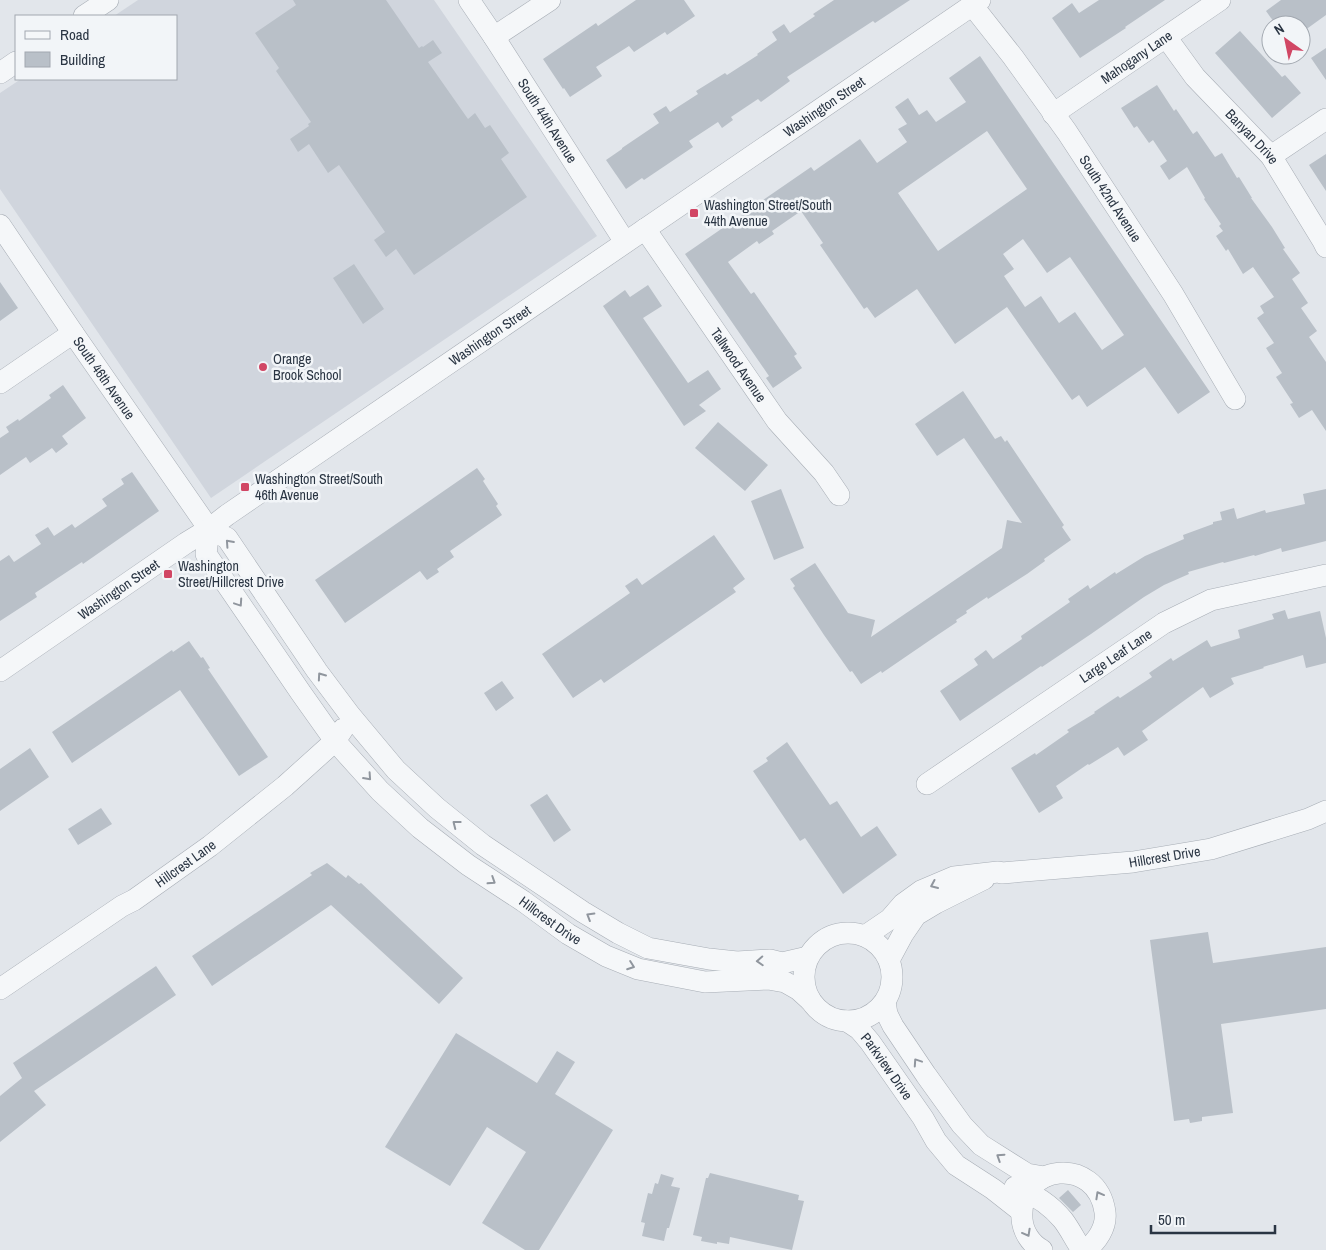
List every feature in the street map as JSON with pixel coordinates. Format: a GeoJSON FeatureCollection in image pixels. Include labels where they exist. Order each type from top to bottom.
{"type":"FeatureCollection","features":[{"type":"Feature","properties":{"kind":"street"},"geometry":{"type":"LineString","coordinates":[[86,15],[108,0]]}},
{"type":"Feature","properties":{"kind":"street","name":"South 44th Avenue"},"geometry":{"type":"LineString","coordinates":[[469,0],[625,242]]}},
{"type":"Feature","properties":{"kind":"street"},"geometry":{"type":"LineString","coordinates":[[494,38],[550,0]]}},
{"type":"Feature","properties":{"kind":"street","name":"Mahogany Lane"},"geometry":{"type":"LineString","coordinates":[[1054,114],[1220,0]]}},
{"type":"Feature","properties":{"kind":"street","name":"South 42nd Avenue"},"geometry":{"type":"LineString","coordinates":[[976,2],[1067,132],[1173,294],[1235,398]]}},
{"type":"Feature","properties":{"kind":"street","name":"Washington Street"},"geometry":{"type":"LineString","coordinates":[[0,671],[976,2]]}},
{"type":"Feature","properties":{"kind":"street","name":"Banyan Drive"},"geometry":{"type":"LineString","coordinates":[[1166,37],[1195,77],[1271,156],[1326,247]]}},
{"type":"Feature","properties":{"kind":"street"},"geometry":{"type":"LineString","coordinates":[[0,73],[15,63]]}},
{"type":"Feature","properties":{"kind":"street"},"geometry":{"type":"LineString","coordinates":[[1271,156],[1326,119]]}},
{"type":"Feature","properties":{"kind":"street","name":"South 46th Avenue"},"geometry":{"type":"LineString","coordinates":[[0,225],[208,529],[227,538],[350,715]]}},
{"type":"Feature","properties":{"kind":"street","name":"Tallwood Avenue"},"geometry":{"type":"LineString","coordinates":[[645,229],[777,421],[824,473],[839,495]]}},
{"type":"Feature","properties":{"kind":"street"},"geometry":{"type":"LineString","coordinates":[[0,383],[73,333]]}},
{"type":"Feature","properties":{"kind":"street"},"geometry":{"type":"LineString","coordinates":[[208,529],[206,554],[335,741]]}},
{"type":"Feature","properties":{"kind":"street","name":"Large Leaf Lane"},"geometry":{"type":"LineString","coordinates":[[927,784],[1164,623],[1211,600],[1326,575]]}},
{"type":"Feature","properties":{"kind":"street","name":"Hillcrest Lane"},"geometry":{"type":"LineString","coordinates":[[0,989],[122,906],[134,900],[210,846],[285,786],[335,741],[350,715]]}},
{"type":"Feature","properties":{"kind":"street","name":"Hillcrest Drive"},"geometry":{"type":"LineString","coordinates":[[350,715],[396,770],[437,808],[483,845],[582,912],[618,933],[648,948],[709,959],[736,962],[770,960],[782,963],[808,957]]}},
{"type":"Feature","properties":{"kind":"street","name":"Hillcrest Drive"},"geometry":{"type":"LineString","coordinates":[[335,741],[380,791],[420,828],[468,865],[523,901],[568,934],[606,956],[638,968],[705,982],[768,979],[785,982],[799,990],[820,1011],[832,1018],[847,1021]]}},
{"type":"Feature","properties":{"kind":"street","name":"Hillcrest Drive"},"geometry":{"type":"LineString","coordinates":[[865,936],[890,919],[903,904],[920,891],[954,877],[1134,862],[1211,850],[1308,819],[1326,811]]}},
{"type":"Feature","properties":{"kind":"street","name":"Hillcrest Drive"},"geometry":{"type":"LineString","coordinates":[[885,1002],[891,989],[892,974],[890,960],[903,934],[916,915],[998,872]]}},
{"type":"Feature","properties":{"kind":"street"},"geometry":{"type":"LineString","coordinates":[[810,1000],[804,986],[804,971],[808,957],[817,945],[829,937],[843,933],[858,933],[871,939],[882,948],[890,960]]}},
{"type":"Feature","properties":{"kind":"street"},"geometry":{"type":"LineString","coordinates":[[847,1021],[862,1019],[875,1012],[885,1002]]}},
{"type":"Feature","properties":{"kind":"street","name":"Parkview Drive"},"geometry":{"type":"LineString","coordinates":[[885,1002],[887,1014],[893,1026],[962,1125],[981,1145],[1027,1174],[1044,1177]]}},
{"type":"Feature","properties":{"kind":"street","name":"Parkview Drive"},"geometry":{"type":"LineString","coordinates":[[847,1021],[859,1029],[870,1042],[923,1118],[936,1141],[956,1165],[992,1189],[1025,1202],[1042,1200],[1091,1248]]}},
{"type":"Feature","properties":{"kind":"street"},"geometry":{"type":"LineString","coordinates":[[1042,1250],[1028,1237],[1022,1224],[1025,1202],[1032,1186],[1044,1177],[1058,1172],[1072,1173],[1086,1179],[1096,1188],[1103,1201],[1105,1216],[1103,1229],[1091,1248]]}},
{"type":"Feature","properties":{"kind":"shaded area","name":"Orange Brook School"},"geometry":{"type":"Polygon","coordinates":[[[138,0],[434,0],[597,236],[211,498],[0,189],[0,93],[20,80],[178,80],[178,15],[116,15],[138,0]]]}},
{"type":"Feature","properties":{"kind":"building"},"geometry":{"type":"Polygon","coordinates":[[[293,0],[386,0],[419,48],[433,40],[442,53],[428,62],[468,119],[475,113],[485,128],[490,125],[509,153],[501,159],[527,197],[414,275],[396,249],[386,257],[374,240],[385,232],[339,165],[328,173],[309,144],[298,152],[290,139],[309,126],[308,124],[311,122],[276,71],[279,68],[255,33],[296,5],[293,0]]]}},
{"type":"Feature","properties":{"kind":"building"},"geometry":{"type":"Polygon","coordinates":[[[636,0],[684,0],[695,16],[667,35],[665,32],[634,52],[629,46],[596,67],[602,76],[570,97],[543,59],[596,23],[598,26],[636,0]]]}},
{"type":"Feature","properties":{"kind":"building"},"geometry":{"type":"Polygon","coordinates":[[[834,0],[910,0],[875,23],[873,21],[787,77],[790,81],[761,102],[758,99],[731,117],[733,120],[722,128],[718,122],[689,141],[693,147],[644,180],[642,178],[626,189],[606,160],[659,123],[653,114],[666,106],[670,112],[698,94],[696,91],[725,73],[727,75],[758,55],[777,40],[772,32],[784,24],[790,33],[834,0]]]}},
{"type":"Feature","properties":{"kind":"building"},"geometry":{"type":"Polygon","coordinates":[[[1099,0],[1165,0],[1080,58],[1052,18],[1072,3],[1079,13],[1099,0]]]}},
{"type":"Feature","properties":{"kind":"building"},"geometry":{"type":"Polygon","coordinates":[[[1281,0],[1326,0],[1326,15],[1311,26],[1311,15],[1269,15],[1266,11],[1281,0]]]}},
{"type":"Feature","properties":{"kind":"building"},"geometry":{"type":"Polygon","coordinates":[[[1240,31],[1261,54],[1261,65],[1271,65],[1282,77],[1285,75],[1301,93],[1272,118],[1215,53],[1240,31]]]}},
{"type":"Feature","properties":{"kind":"building"},"geometry":{"type":"Polygon","coordinates":[[[1326,48],[1326,80],[1311,58],[1326,48]]]}},
{"type":"Feature","properties":{"kind":"building"},"geometry":{"type":"Polygon","coordinates":[[[980,56],[1210,392],[1178,414],[1145,367],[1087,407],[1079,395],[1072,400],[1007,307],[955,344],[917,289],[875,318],[867,307],[864,309],[820,245],[823,243],[801,211],[772,231],[774,234],[759,244],[757,241],[728,262],[751,294],[754,292],[797,354],[794,356],[802,368],[773,388],[766,378],[769,376],[685,254],[811,167],[814,171],[860,139],[877,163],[907,142],[898,129],[907,124],[895,107],[908,98],[919,115],[927,110],[936,122],[966,102],[949,78],[980,56]],[[987,131],[898,193],[938,251],[1027,189],[987,131]],[[1023,239],[1003,254],[1014,269],[1004,276],[1025,307],[1041,296],[1059,323],[1075,312],[1102,350],[1124,335],[1070,257],[1047,273],[1023,239]]]}},
{"type":"Feature","properties":{"kind":"building"},"geometry":{"type":"Polygon","coordinates":[[[1157,85],[1174,111],[1176,109],[1193,134],[1197,131],[1215,157],[1222,153],[1237,178],[1239,177],[1251,198],[1272,227],[1285,248],[1283,249],[1300,273],[1292,279],[1308,303],[1301,308],[1317,331],[1309,337],[1326,362],[1326,431],[1312,410],[1299,418],[1290,404],[1293,403],[1276,377],[1282,373],[1266,348],[1274,343],[1257,318],[1264,313],[1260,306],[1274,297],[1253,267],[1243,274],[1228,249],[1226,251],[1216,236],[1223,231],[1219,226],[1221,224],[1204,199],[1187,167],[1169,180],[1160,166],[1167,161],[1153,140],[1149,143],[1137,126],[1134,128],[1121,108],[1157,85]]]}},
{"type":"Feature","properties":{"kind":"building"},"geometry":{"type":"Polygon","coordinates":[[[1326,154],[1326,191],[1309,165],[1326,154]]]}},
{"type":"Feature","properties":{"kind":"building"},"geometry":{"type":"Polygon","coordinates":[[[354,264],[384,309],[363,324],[333,278],[354,264]]]}},
{"type":"Feature","properties":{"kind":"building"},"geometry":{"type":"Polygon","coordinates":[[[0,282],[18,308],[0,321],[0,282]]]}},
{"type":"Feature","properties":{"kind":"building"},"geometry":{"type":"Polygon","coordinates":[[[648,285],[662,306],[643,318],[688,383],[708,370],[721,389],[699,405],[706,411],[684,426],[603,306],[625,290],[630,297],[648,285]]]}},
{"type":"Feature","properties":{"kind":"building"},"geometry":{"type":"Polygon","coordinates":[[[63,385],[86,418],[62,436],[68,444],[56,453],[52,448],[30,463],[26,457],[0,475],[0,438],[9,432],[6,427],[18,419],[19,421],[51,398],[49,395],[63,385]]]}},
{"type":"Feature","properties":{"kind":"building"},"geometry":{"type":"Polygon","coordinates":[[[963,391],[995,439],[1001,436],[1005,442],[1007,440],[1064,525],[1062,527],[1071,540],[1027,574],[966,611],[967,613],[956,620],[957,622],[882,673],[881,671],[861,684],[852,671],[850,672],[824,635],[793,588],[795,586],[790,579],[815,563],[848,613],[875,620],[871,637],[1002,548],[1007,520],[1022,523],[964,438],[937,456],[915,424],[963,391]]]}},
{"type":"Feature","properties":{"kind":"building"},"geometry":{"type":"Polygon","coordinates":[[[718,422],[768,465],[745,491],[695,448],[718,422]]]}},
{"type":"Feature","properties":{"kind":"building"},"geometry":{"type":"Polygon","coordinates":[[[477,468],[485,479],[483,481],[498,504],[496,506],[502,515],[450,551],[454,557],[437,569],[439,572],[427,580],[420,571],[345,623],[315,580],[477,468]]]}},
{"type":"Feature","properties":{"kind":"building"},"geometry":{"type":"Polygon","coordinates":[[[132,472],[159,511],[83,564],[82,562],[35,593],[37,597],[0,621],[0,561],[9,555],[14,562],[41,544],[35,535],[48,527],[54,536],[72,524],[75,528],[107,506],[102,499],[124,484],[121,479],[132,472]]]}},
{"type":"Feature","properties":{"kind":"building"},"geometry":{"type":"Polygon","coordinates":[[[781,489],[804,548],[774,560],[751,501],[781,489]]]}},
{"type":"Feature","properties":{"kind":"building"},"geometry":{"type":"Polygon","coordinates":[[[1326,489],[1326,541],[1282,552],[1281,548],[1188,572],[1189,574],[1164,585],[1144,597],[960,721],[940,691],[978,665],[974,659],[986,650],[993,659],[1022,639],[1021,636],[1070,602],[1068,599],[1088,585],[1090,589],[1115,572],[1116,574],[1145,556],[1184,539],[1183,535],[1222,520],[1220,512],[1234,508],[1237,519],[1265,510],[1266,513],[1305,504],[1303,494],[1326,489]]]}},
{"type":"Feature","properties":{"kind":"building"},"geometry":{"type":"Polygon","coordinates":[[[714,535],[745,579],[733,588],[736,592],[604,683],[601,679],[573,698],[542,654],[630,593],[625,586],[637,578],[642,585],[714,535]]]}},
{"type":"Feature","properties":{"kind":"building"},"geometry":{"type":"Polygon","coordinates":[[[1285,610],[1288,619],[1320,611],[1326,638],[1326,663],[1306,668],[1303,655],[1231,678],[1234,684],[1210,698],[1203,687],[1142,731],[1148,740],[1124,756],[1118,747],[1088,764],[1056,786],[1063,798],[1039,813],[1011,768],[1035,753],[1036,755],[1069,732],[1067,730],[1118,696],[1120,698],[1152,677],[1149,673],[1171,658],[1173,661],[1207,640],[1211,647],[1240,638],[1238,630],[1274,619],[1272,614],[1285,610]]]}},
{"type":"Feature","properties":{"kind":"building"},"geometry":{"type":"Polygon","coordinates":[[[189,641],[201,658],[203,657],[210,668],[208,669],[268,757],[239,776],[180,690],[72,763],[52,732],[172,650],[173,652],[189,641]]]}},
{"type":"Feature","properties":{"kind":"building"},"geometry":{"type":"Polygon","coordinates":[[[502,681],[514,698],[496,711],[484,693],[502,681]]]}},
{"type":"Feature","properties":{"kind":"building"},"geometry":{"type":"Polygon","coordinates":[[[787,742],[830,805],[837,801],[861,837],[877,826],[897,855],[843,894],[805,838],[800,841],[753,771],[768,761],[766,758],[787,742]]]}},
{"type":"Feature","properties":{"kind":"building"},"geometry":{"type":"Polygon","coordinates":[[[30,748],[49,777],[0,811],[0,769],[30,748]]]}},
{"type":"Feature","properties":{"kind":"building"},"geometry":{"type":"Polygon","coordinates":[[[547,794],[571,830],[554,842],[530,805],[547,794]]]}},
{"type":"Feature","properties":{"kind":"building"},"geometry":{"type":"Polygon","coordinates":[[[101,808],[112,824],[78,845],[68,829],[101,808]]]}},
{"type":"Feature","properties":{"kind":"building"},"geometry":{"type":"Polygon","coordinates":[[[327,863],[346,878],[348,875],[359,884],[361,883],[463,978],[439,1004],[331,905],[212,986],[192,956],[327,863]]]}},
{"type":"Feature","properties":{"kind":"building"},"geometry":{"type":"Polygon","coordinates":[[[1208,932],[1213,963],[1326,947],[1326,1009],[1221,1024],[1233,1113],[1202,1117],[1202,1121],[1190,1123],[1189,1119],[1174,1121],[1150,940],[1208,932]]]}},
{"type":"Feature","properties":{"kind":"building"},"geometry":{"type":"Polygon","coordinates":[[[156,966],[176,995],[34,1091],[46,1105],[0,1142],[0,1096],[22,1078],[13,1063],[156,966]]]}},
{"type":"Feature","properties":{"kind":"building"},"geometry":{"type":"Polygon","coordinates":[[[456,1033],[537,1083],[557,1051],[575,1062],[555,1094],[613,1130],[539,1250],[525,1250],[482,1223],[526,1152],[487,1127],[450,1186],[385,1147],[456,1033]]]}},
{"type":"Feature","properties":{"kind":"building"},"geometry":{"type":"Polygon","coordinates":[[[710,1173],[799,1195],[798,1200],[804,1201],[792,1250],[730,1237],[729,1244],[717,1242],[717,1244],[701,1241],[702,1237],[693,1235],[706,1178],[708,1178],[710,1173]]]}},
{"type":"Feature","properties":{"kind":"building"},"geometry":{"type":"Polygon","coordinates":[[[661,1174],[674,1178],[671,1186],[680,1188],[664,1241],[642,1236],[645,1223],[641,1222],[648,1193],[652,1194],[655,1183],[658,1184],[661,1174]]]}},
{"type":"Feature","properties":{"kind":"building"},"geometry":{"type":"Polygon","coordinates":[[[1068,1190],[1081,1205],[1073,1212],[1059,1198],[1068,1190]]]}},
{"type":"Feature","properties":{"kind":"place","name":"Washington Street/South 44th Avenue"},"geometry":{"type":"Point","coordinates":[694,213]}},
{"type":"Feature","properties":{"kind":"place","name":"Orange Brook School"},"geometry":{"type":"Point","coordinates":[263,367]}},
{"type":"Feature","properties":{"kind":"place","name":"Washington Street/South 46th Avenue"},"geometry":{"type":"Point","coordinates":[245,487]}},
{"type":"Feature","properties":{"kind":"place","name":"Washington Street/Hillcrest Drive"},"geometry":{"type":"Point","coordinates":[168,574]}}]}
